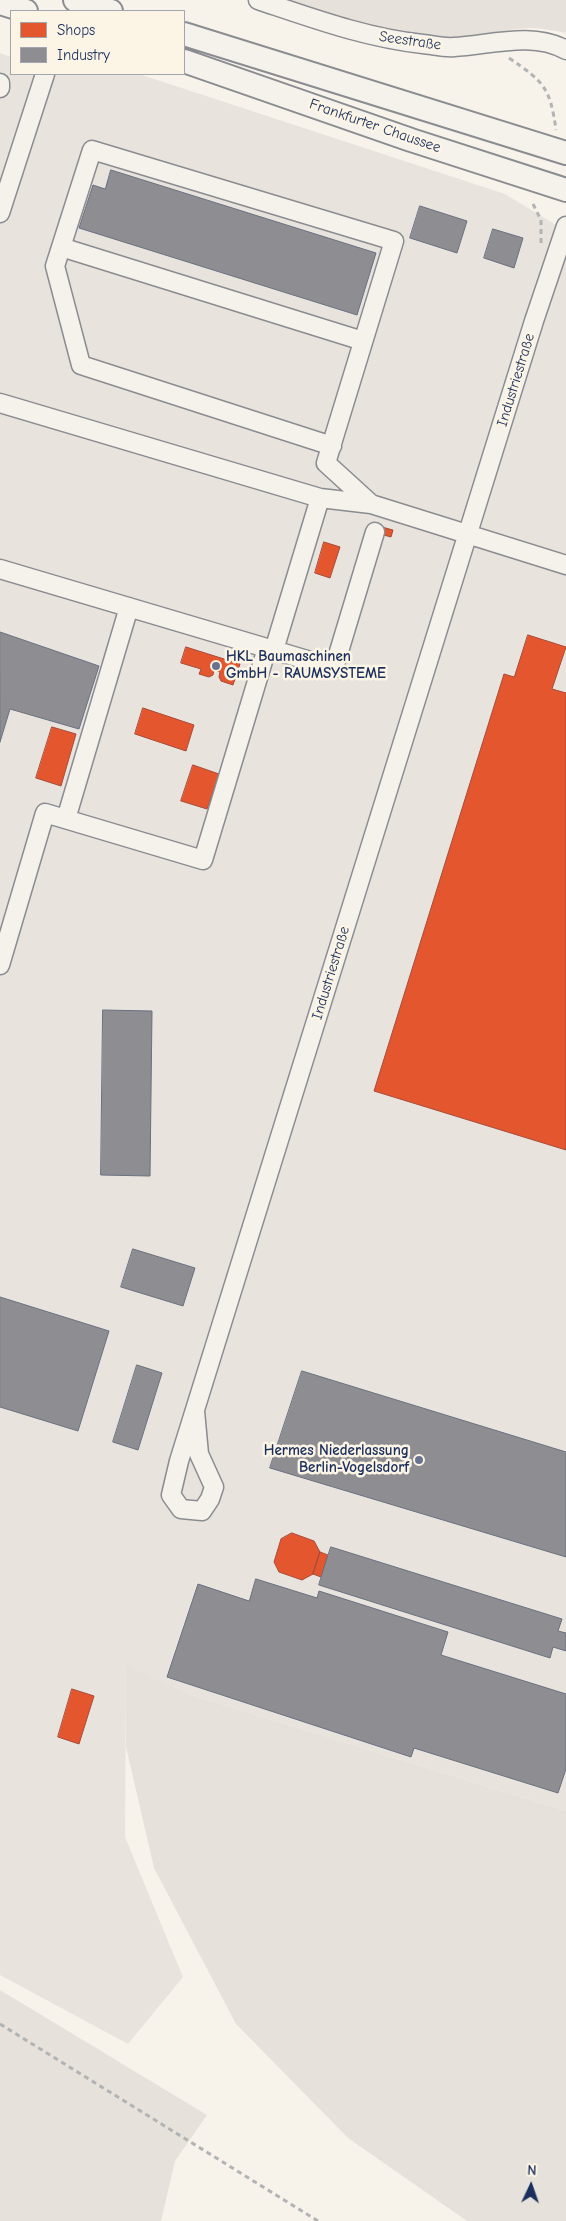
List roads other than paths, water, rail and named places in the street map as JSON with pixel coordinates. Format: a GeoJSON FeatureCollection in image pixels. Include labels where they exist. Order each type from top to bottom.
{"type":"FeatureCollection","features":[{"type":"Feature","properties":{"kind":"main road"},"geometry":{"type":"LineString","coordinates":[[75,0],[108,10]]}},
{"type":"Feature","properties":{"kind":"main road"},"geometry":{"type":"LineString","coordinates":[[0,3],[23,10]]}},
{"type":"Feature","properties":{"kind":"main road","name":"Frankfurter Chaussee"},"geometry":{"type":"LineString","coordinates":[[185,34],[566,153]]}},
{"type":"Feature","properties":{"kind":"main road","name":"Frankfurter Chaussee"},"geometry":{"type":"LineString","coordinates":[[185,61],[411,140],[566,190]]}},
{"type":"Feature","properties":{"kind":"street","name":"Seestraße"},"geometry":{"type":"LineString","coordinates":[[258,0],[364,34],[399,42],[452,47],[530,40],[554,43],[566,50]]}},
{"type":"Feature","properties":{"kind":"street"},"geometry":{"type":"LineString","coordinates":[[0,213],[45,75]]}},
{"type":"Feature","properties":{"kind":"street"},"geometry":{"type":"LineString","coordinates":[[0,83],[0,88]]}},
{"type":"Feature","properties":{"kind":"street"},"geometry":{"type":"LineString","coordinates":[[332,446],[81,365],[56,266],[92,150],[394,241],[332,446],[326,463],[371,504]]}},
{"type":"Feature","properties":{"kind":"street","name":"Industriestraße"},"geometry":{"type":"LineString","coordinates":[[195,1411],[198,1454],[214,1487],[210,1499],[202,1510],[181,1510],[171,1495],[179,1461],[534,321],[566,226]]}},
{"type":"Feature","properties":{"kind":"street"},"geometry":{"type":"LineString","coordinates":[[61,247],[363,341]]}},
{"type":"Feature","properties":{"kind":"street"},"geometry":{"type":"LineString","coordinates":[[0,403],[320,498],[371,504],[566,565]]}},
{"type":"Feature","properties":{"kind":"street"},"geometry":{"type":"LineString","coordinates":[[0,964],[45,813],[203,860],[320,498]]}},
{"type":"Feature","properties":{"kind":"street"},"geometry":{"type":"LineString","coordinates":[[0,569],[334,668],[375,532]]}},
{"type":"Feature","properties":{"kind":"street"},"geometry":{"type":"LineString","coordinates":[[66,819],[129,607]]}},
{"type":"Feature","properties":{"kind":"place","name":"HKL Baumaschinen GmbH - RAUMSYSTEME"},"geometry":{"type":"Point","coordinates":[216,666]}},
{"type":"Feature","properties":{"kind":"place","name":"Hermes Niederlassung Berlin-Vogelsdorf"},"geometry":{"type":"Point","coordinates":[419,1460]}}]}
